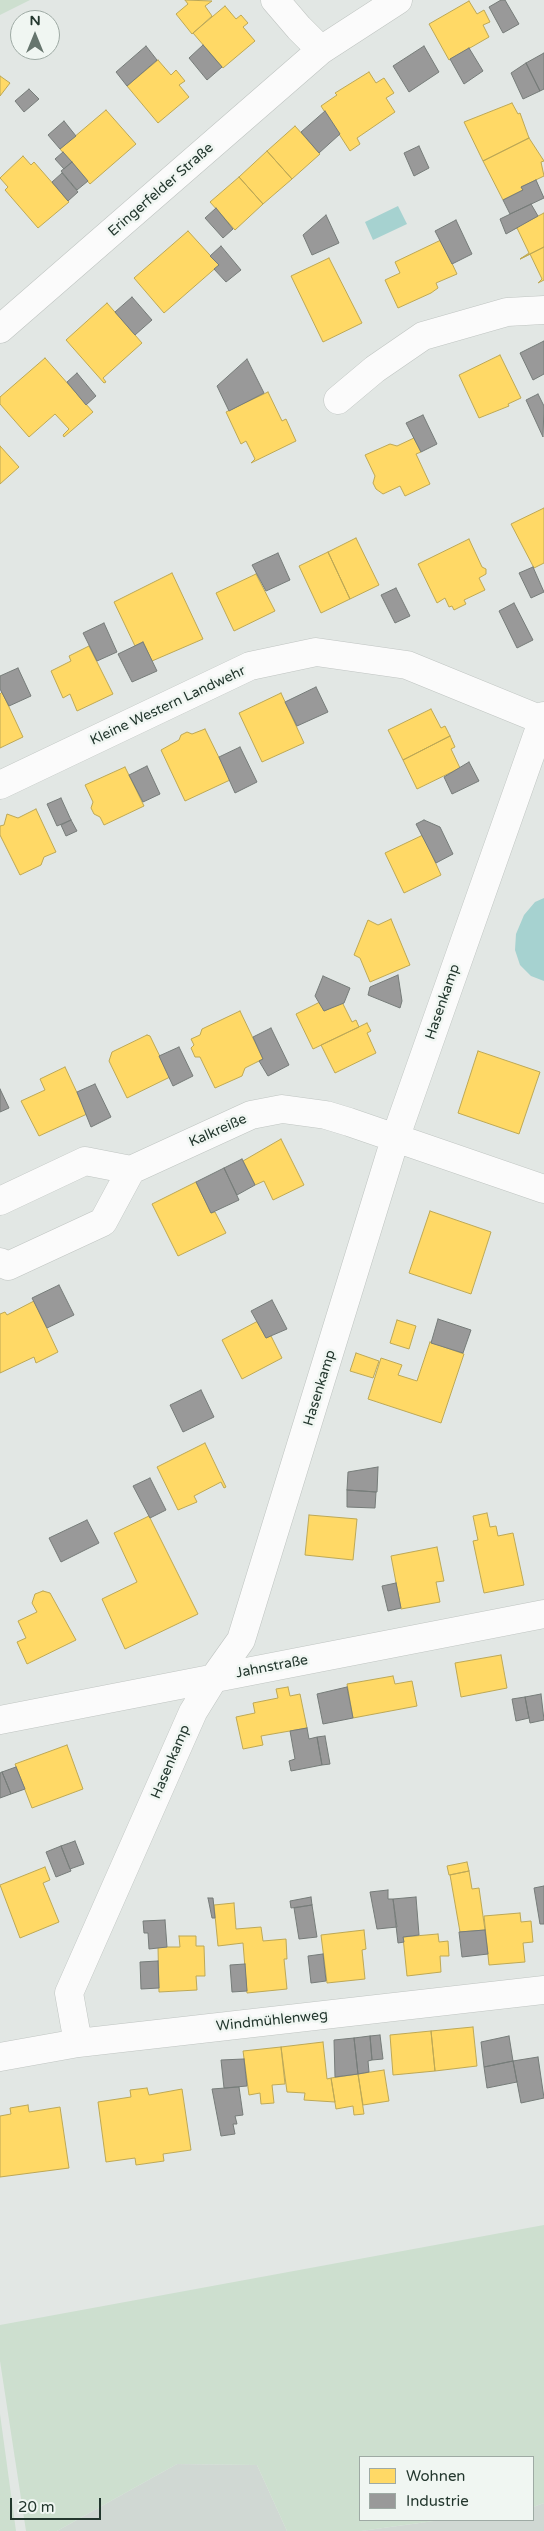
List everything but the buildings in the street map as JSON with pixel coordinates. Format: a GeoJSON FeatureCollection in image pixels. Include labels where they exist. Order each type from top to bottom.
{"type":"FeatureCollection","features":[{"type":"Feature","properties":{"kind":"street"},"geometry":{"type":"LineString","coordinates":[[276,0],[299,28],[322,50]]}},
{"type":"Feature","properties":{"kind":"street","name":"Eringerfelder Straße"},"geometry":{"type":"LineString","coordinates":[[0,330],[322,50],[398,0]]}},
{"type":"Feature","properties":{"kind":"street"},"geometry":{"type":"LineString","coordinates":[[338,400],[375,369],[423,336],[507,312],[544,310]]}},
{"type":"Feature","properties":{"kind":"street","name":"Kleine Western Landwehr"},"geometry":{"type":"LineString","coordinates":[[0,785],[250,666],[316,652],[407,665],[543,718]]}},
{"type":"Feature","properties":{"kind":"street","name":"Hasenkamp"},"geometry":{"type":"LineString","coordinates":[[78,2043],[69,1993],[193,1712],[241,1640],[395,1139],[543,718]]}},
{"type":"Feature","properties":{"kind":"street","name":"Kalkreiße"},"geometry":{"type":"LineString","coordinates":[[131,1170],[251,1115],[282,1109],[326,1115],[544,1189]]}},
{"type":"Feature","properties":{"kind":"street"},"geometry":{"type":"LineString","coordinates":[[0,1201],[85,1161],[131,1170],[103,1222],[8,1266],[0,1262]]}},
{"type":"Feature","properties":{"kind":"street","name":"Jahnstraße"},"geometry":{"type":"LineString","coordinates":[[0,1720],[544,1614]]}},
{"type":"Feature","properties":{"kind":"street","name":"Windmühlenweg"},"geometry":{"type":"LineString","coordinates":[[0,2057],[78,2043],[544,1990]]}},
{"type":"Feature","properties":{"kind":"shaded area"},"geometry":{"type":"Polygon","coordinates":[[[177,2464],[257,2465],[287,2531],[57,2531],[177,2464]]]}},
{"type":"Feature","properties":{"kind":"shaded area"},"geometry":{"type":"Polygon","coordinates":[[[544,2503],[544,2531],[361,2531],[434,2521],[534,2521],[534,2507],[544,2503]]]}},
{"type":"Feature","properties":{"kind":"green space"},"geometry":{"type":"Polygon","coordinates":[[[0,0],[30,0],[10,10],[0,15],[0,0]]]}},
{"type":"Feature","properties":{"kind":"green space"},"geometry":{"type":"Polygon","coordinates":[[[544,2225],[544,2503],[534,2507],[534,2456],[359,2456],[359,2521],[434,2521],[361,2531],[287,2531],[257,2465],[177,2464],[57,2531],[26,2531],[0,2361],[0,2325],[544,2225]]]}},
{"type":"Feature","properties":{"kind":"green space"},"geometry":{"type":"Polygon","coordinates":[[[0,2414],[16,2531],[0,2531],[0,2414]]]}},
{"type":"Feature","properties":{"kind":"water"},"geometry":{"type":"Polygon","coordinates":[[[398,206],[407,224],[373,240],[365,222],[398,206]]]}},
{"type":"Feature","properties":{"kind":"water"},"geometry":{"type":"Polygon","coordinates":[[[544,898],[544,981],[531,976],[520,965],[515,950],[516,934],[524,915],[535,902],[544,898]]]}}]}
